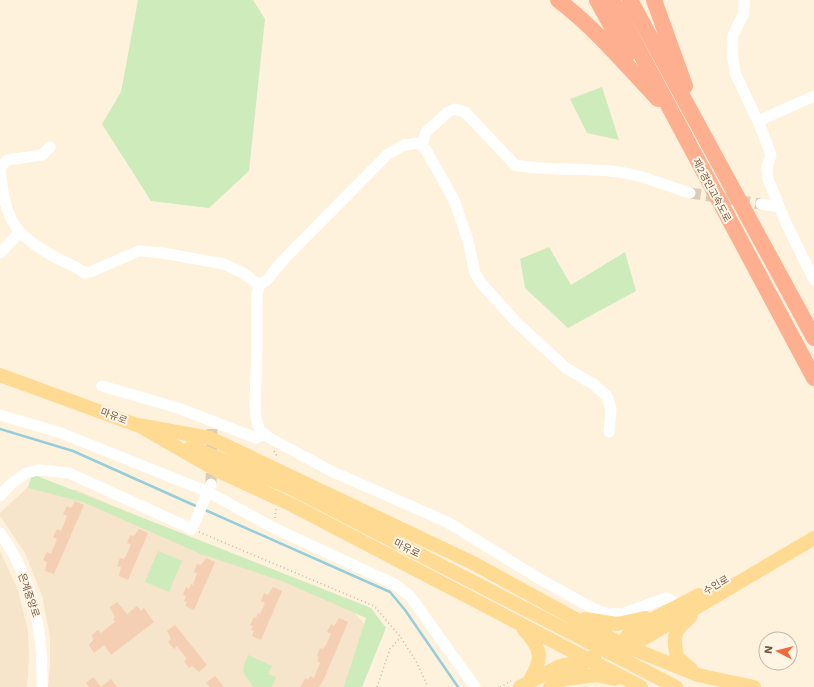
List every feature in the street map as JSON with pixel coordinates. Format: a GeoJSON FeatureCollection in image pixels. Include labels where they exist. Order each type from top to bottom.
{"type":"FeatureCollection","features":[{"type":"Feature","properties":{"kind":"highway"},"geometry":{"type":"LineString","coordinates":[[558,0],[576,14],[611,47],[671,113]]}},
{"type":"Feature","properties":{"kind":"highway"},"geometry":{"type":"LineString","coordinates":[[597,0],[640,80]]}},
{"type":"Feature","properties":{"kind":"highway","name":"제2경인고속도로"},"geometry":{"type":"LineString","coordinates":[[612,0],[671,113],[814,378]]}},
{"type":"Feature","properties":{"kind":"highway","name":"제2경인고속도로"},"geometry":{"type":"LineString","coordinates":[[630,0],[814,338]]}},
{"type":"Feature","properties":{"kind":"highway"},"geometry":{"type":"LineString","coordinates":[[654,0],[700,129]]}},
{"type":"Feature","properties":{"kind":"main road","name":"마유로"},"geometry":{"type":"LineString","coordinates":[[0,375],[138,425],[249,470],[287,480],[526,610],[676,687]]}},
{"type":"Feature","properties":{"kind":"main road"},"geometry":{"type":"LineString","coordinates":[[138,425],[210,438],[247,456],[287,480],[473,563],[621,644],[664,663],[699,675],[754,687]]}},
{"type":"Feature","properties":{"kind":"main road"},"geometry":{"type":"LineString","coordinates":[[138,425],[218,471],[290,504],[641,687]]}},
{"type":"Feature","properties":{"kind":"main road","name":"수인로"},"geometry":{"type":"LineString","coordinates":[[621,644],[632,630],[680,605],[814,529]]}},
{"type":"Feature","properties":{"kind":"main road","name":"수인로"},"geometry":{"type":"LineString","coordinates":[[524,685],[560,666],[587,660],[621,644],[643,639],[814,538]]}},
{"type":"Feature","properties":{"kind":"main road"},"geometry":{"type":"LineString","coordinates":[[699,675],[677,657],[674,638],[677,628],[714,596]]}},
{"type":"Feature","properties":{"kind":"main road"},"geometry":{"type":"LineString","coordinates":[[575,618],[617,624],[659,616]]}},
{"type":"Feature","properties":{"kind":"main road"},"geometry":{"type":"LineString","coordinates":[[517,623],[536,643],[539,656],[538,667],[524,685]]}},
{"type":"Feature","properties":{"kind":"main road","name":"수인로"},"geometry":{"type":"LineString","coordinates":[[550,687],[564,680],[587,660]]}},
{"type":"Feature","properties":{"kind":"main road"},"geometry":{"type":"LineString","coordinates":[[564,680],[596,675],[641,687]]}},
{"type":"Feature","properties":{"kind":"street"},"geometry":{"type":"LineString","coordinates":[[744,0],[744,13],[733,35],[732,52],[735,73],[772,154],[767,167],[768,179],[814,280]]}},
{"type":"Feature","properties":{"kind":"street"},"geometry":{"type":"LineString","coordinates":[[758,121],[814,96]]}},
{"type":"Feature","properties":{"kind":"street"},"geometry":{"type":"LineString","coordinates":[[422,146],[426,132],[448,112],[455,109],[465,112],[515,165],[562,170],[612,171],[675,187],[690,193]]}},
{"type":"Feature","properties":{"kind":"street"},"geometry":{"type":"LineString","coordinates":[[259,285],[267,280],[284,259],[388,154],[404,146],[419,143],[445,182],[454,200],[468,241],[475,272],[482,284],[521,327],[566,368],[593,384],[607,396],[611,410],[609,432]]}},
{"type":"Feature","properties":{"kind":"street"},"geometry":{"type":"LineString","coordinates":[[50,147],[42,155],[7,160],[0,168],[8,210],[20,232],[45,251],[62,261],[75,265],[84,273],[90,272],[139,251],[163,253],[224,264],[242,273],[259,285]]}},
{"type":"Feature","properties":{"kind":"street"},"geometry":{"type":"LineString","coordinates":[[761,204],[779,206]]}},
{"type":"Feature","properties":{"kind":"street"},"geometry":{"type":"LineString","coordinates":[[0,253],[20,232]]}},
{"type":"Feature","properties":{"kind":"street"},"geometry":{"type":"LineString","coordinates":[[259,285],[256,316],[257,349],[255,402],[260,431],[331,471],[447,522],[538,578],[596,610],[609,614],[622,614],[666,598],[680,605]]}},
{"type":"Feature","properties":{"kind":"street"},"geometry":{"type":"LineString","coordinates":[[102,386],[178,408],[213,425],[256,438],[265,434]]}},
{"type":"Feature","properties":{"kind":"street"},"geometry":{"type":"LineString","coordinates":[[0,415],[61,433],[209,491],[274,528],[394,584],[410,596],[475,687]]}},
{"type":"Feature","properties":{"kind":"street"},"geometry":{"type":"LineString","coordinates":[[0,496],[11,484],[26,473],[39,470],[70,473],[194,525],[209,491]]}},
{"type":"Feature","properties":{"kind":"street","name":"은계중앙로"},"geometry":{"type":"LineString","coordinates":[[0,533],[17,560],[37,615],[41,644],[42,687]]}},
{"type":"Feature","properties":{"kind":"path"},"geometry":{"type":"LineString","coordinates":[[194,525],[233,548],[374,606],[401,637],[416,661],[428,687]]}},
{"type":"Feature","properties":{"kind":"path"},"geometry":{"type":"LineString","coordinates":[[377,687],[390,649],[401,637]]}},
{"type":"Feature","properties":{"kind":"shaded area"},"geometry":{"type":"Polygon","coordinates":[[[29,486],[77,490],[352,610],[373,634],[351,687],[48,687],[50,637],[42,595],[25,553],[0,516],[0,513],[29,486]]]}},
{"type":"Feature","properties":{"kind":"shaded area"},"geometry":{"type":"Polygon","coordinates":[[[0,551],[18,590],[28,631],[29,657],[27,687],[0,687],[0,551]]]}},
{"type":"Feature","properties":{"kind":"green space"},"geometry":{"type":"Polygon","coordinates":[[[138,0],[253,0],[265,19],[249,171],[209,208],[151,201],[102,124],[121,92],[138,0]]]}},
{"type":"Feature","properties":{"kind":"green space"},"geometry":{"type":"Polygon","coordinates":[[[602,87],[619,140],[587,133],[570,99],[602,87]]]}},
{"type":"Feature","properties":{"kind":"green space"},"geometry":{"type":"Polygon","coordinates":[[[549,247],[571,285],[625,252],[636,291],[568,328],[525,288],[520,259],[549,247]]]}},
{"type":"Feature","properties":{"kind":"green space"},"geometry":{"type":"Polygon","coordinates":[[[32,474],[371,608],[386,628],[362,687],[344,687],[366,618],[282,581],[201,554],[83,502],[28,488],[32,474]]]}},
{"type":"Feature","properties":{"kind":"green space"},"geometry":{"type":"Polygon","coordinates":[[[158,551],[182,561],[169,592],[145,582],[158,551]]]}},
{"type":"Feature","properties":{"kind":"green space"},"geometry":{"type":"Polygon","coordinates":[[[248,655],[272,666],[268,674],[276,677],[272,687],[254,687],[247,679],[243,669],[248,655]]]}},
{"type":"Feature","properties":{"kind":"building"},"geometry":{"type":"Polygon","coordinates":[[[75,501],[84,505],[54,574],[45,571],[47,562],[43,560],[47,552],[51,554],[57,539],[53,537],[57,529],[61,531],[67,516],[63,514],[67,506],[71,508],[75,501]]]}},
{"type":"Feature","properties":{"kind":"building"},"geometry":{"type":"Polygon","coordinates":[[[139,529],[148,533],[128,580],[119,576],[121,567],[117,566],[120,558],[124,559],[126,556],[131,544],[127,543],[130,535],[134,536],[139,529]]]}},
{"type":"Feature","properties":{"kind":"building"},"geometry":{"type":"Polygon","coordinates":[[[206,558],[215,562],[194,610],[185,606],[187,602],[184,601],[186,596],[183,595],[186,587],[189,589],[191,584],[193,585],[197,573],[194,572],[197,564],[201,565],[206,558]]]}},
{"type":"Feature","properties":{"kind":"building"},"geometry":{"type":"Polygon","coordinates":[[[273,587],[282,591],[261,640],[252,636],[254,631],[251,630],[253,626],[250,625],[254,617],[256,618],[258,613],[260,614],[265,603],[261,601],[264,593],[268,595],[273,587]]]}},
{"type":"Feature","properties":{"kind":"building"},"geometry":{"type":"Polygon","coordinates":[[[117,602],[127,614],[137,606],[141,611],[144,608],[154,622],[111,655],[104,645],[94,653],[89,645],[94,639],[91,636],[98,630],[101,633],[115,622],[113,619],[115,617],[110,607],[117,602]]]}},
{"type":"Feature","properties":{"kind":"building"},"geometry":{"type":"Polygon","coordinates":[[[339,618],[348,622],[324,679],[319,687],[300,687],[306,678],[308,680],[310,676],[314,678],[320,663],[317,661],[319,657],[317,656],[320,648],[323,649],[326,645],[331,634],[327,632],[331,624],[334,626],[339,618]]]}},
{"type":"Feature","properties":{"kind":"building"},"geometry":{"type":"Polygon","coordinates":[[[175,625],[207,665],[199,672],[192,666],[189,668],[184,661],[187,659],[177,646],[174,649],[168,642],[171,639],[167,631],[175,625]]]}},
{"type":"Feature","properties":{"kind":"building"},"geometry":{"type":"Polygon","coordinates":[[[215,676],[224,687],[210,687],[206,683],[215,676]]]}},
{"type":"Feature","properties":{"kind":"building"},"geometry":{"type":"Polygon","coordinates":[[[93,677],[101,687],[89,687],[86,683],[93,677]]]}},
{"type":"Feature","properties":{"kind":"building"},"geometry":{"type":"Polygon","coordinates":[[[111,679],[117,687],[101,687],[111,679]]]}},
{"type":"Feature","properties":{"kind":"waterway"},"geometry":{"type":"LineString","coordinates":[[0,429],[73,451],[198,507]]}},
{"type":"Feature","properties":{"kind":"waterway"},"geometry":{"type":"LineString","coordinates":[[203,509],[390,592],[405,610],[458,687]]}},
{"type":"Feature","properties":{"kind":"tunnel"},"geometry":{"type":"LineString","coordinates":[[690,193],[761,204]]}},
{"type":"Feature","properties":{"kind":"tunnel"},"geometry":{"type":"LineString","coordinates":[[211,484],[212,429]]}}]}
